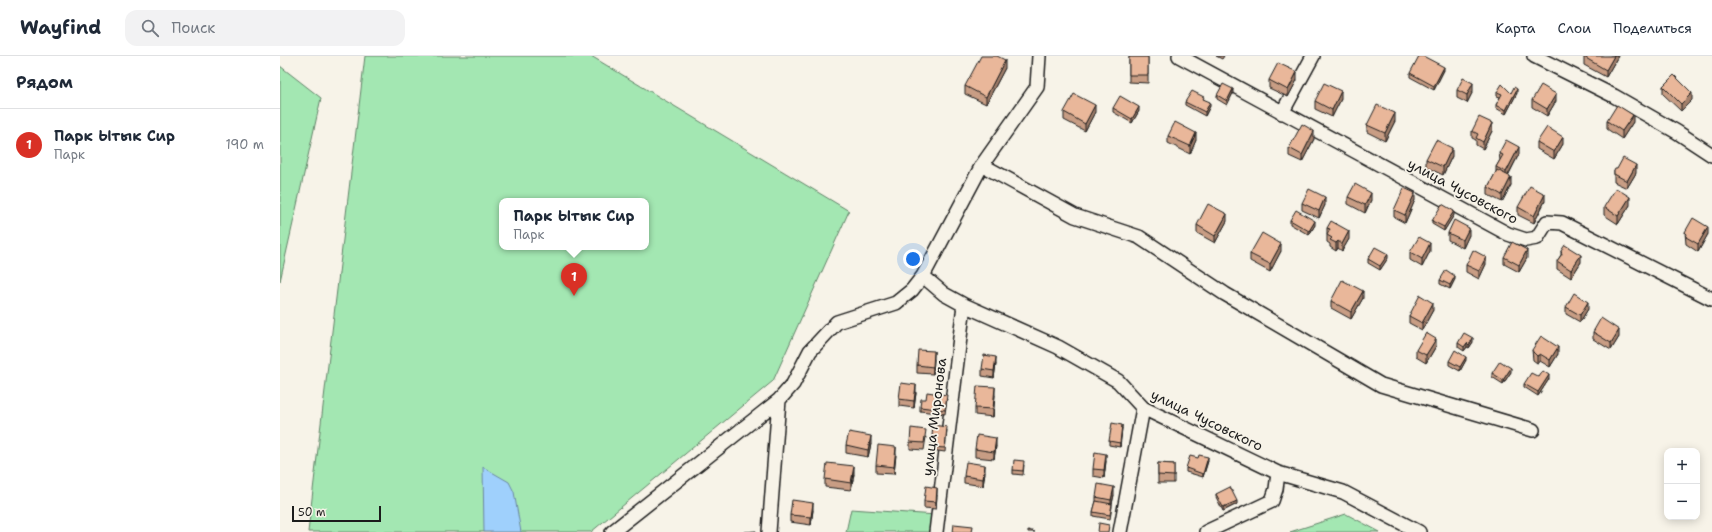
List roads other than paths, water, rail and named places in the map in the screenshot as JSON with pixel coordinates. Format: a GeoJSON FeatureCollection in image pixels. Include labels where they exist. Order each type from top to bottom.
{"type":"FeatureCollection","features":[{"type":"Feature","properties":{"kind":"street"},"geometry":{"type":"LineString","coordinates":[[612,532],[779,400],[793,384],[810,351],[837,322],[896,303],[912,290],[923,276],[982,165],[1037,87],[1039,56]]}},
{"type":"Feature","properties":{"kind":"street","name":"улица Чусовского"},"geometry":{"type":"LineString","coordinates":[[1179,56],[1508,234],[1526,240],[1537,238],[1547,222],[1562,223],[1712,299]]}},
{"type":"Feature","properties":{"kind":"street"},"geometry":{"type":"LineString","coordinates":[[1282,113],[1313,56]]}},
{"type":"Feature","properties":{"kind":"street"},"geometry":{"type":"LineString","coordinates":[[1534,56],[1614,96],[1677,132],[1712,155]]}},
{"type":"Feature","properties":{"kind":"street"},"geometry":{"type":"LineString","coordinates":[[982,165],[1075,216],[1139,237],[1225,294],[1381,384],[1533,430]]}},
{"type":"Feature","properties":{"kind":"street","name":"улица Чусовского"},"geometry":{"type":"LineString","coordinates":[[923,276],[944,294],[964,305],[1058,347],[1118,381],[1142,408],[1278,473],[1343,492],[1419,532]]}},
{"type":"Feature","properties":{"kind":"street","name":"улица Миронова"},"geometry":{"type":"LineString","coordinates":[[936,532],[964,305]]}},
{"type":"Feature","properties":{"kind":"street"},"geometry":{"type":"LineString","coordinates":[[769,532],[779,400]]}},
{"type":"Feature","properties":{"kind":"street"},"geometry":{"type":"LineString","coordinates":[[1120,532],[1142,408]]}},
{"type":"Feature","properties":{"kind":"street"},"geometry":{"type":"LineString","coordinates":[[1206,532],[1272,501],[1276,489],[1278,473]]}},
{"type":"Feature","properties":{"kind":"water"},"geometry":{"type":"Polygon","coordinates":[[[483,467],[509,482],[514,492],[521,532],[484,532],[483,467]]]}},
{"type":"Feature","properties":{"kind":"place","name":"Парк Ытык Сир"},"geometry":{"type":"Point","coordinates":[574,296]}}]}
